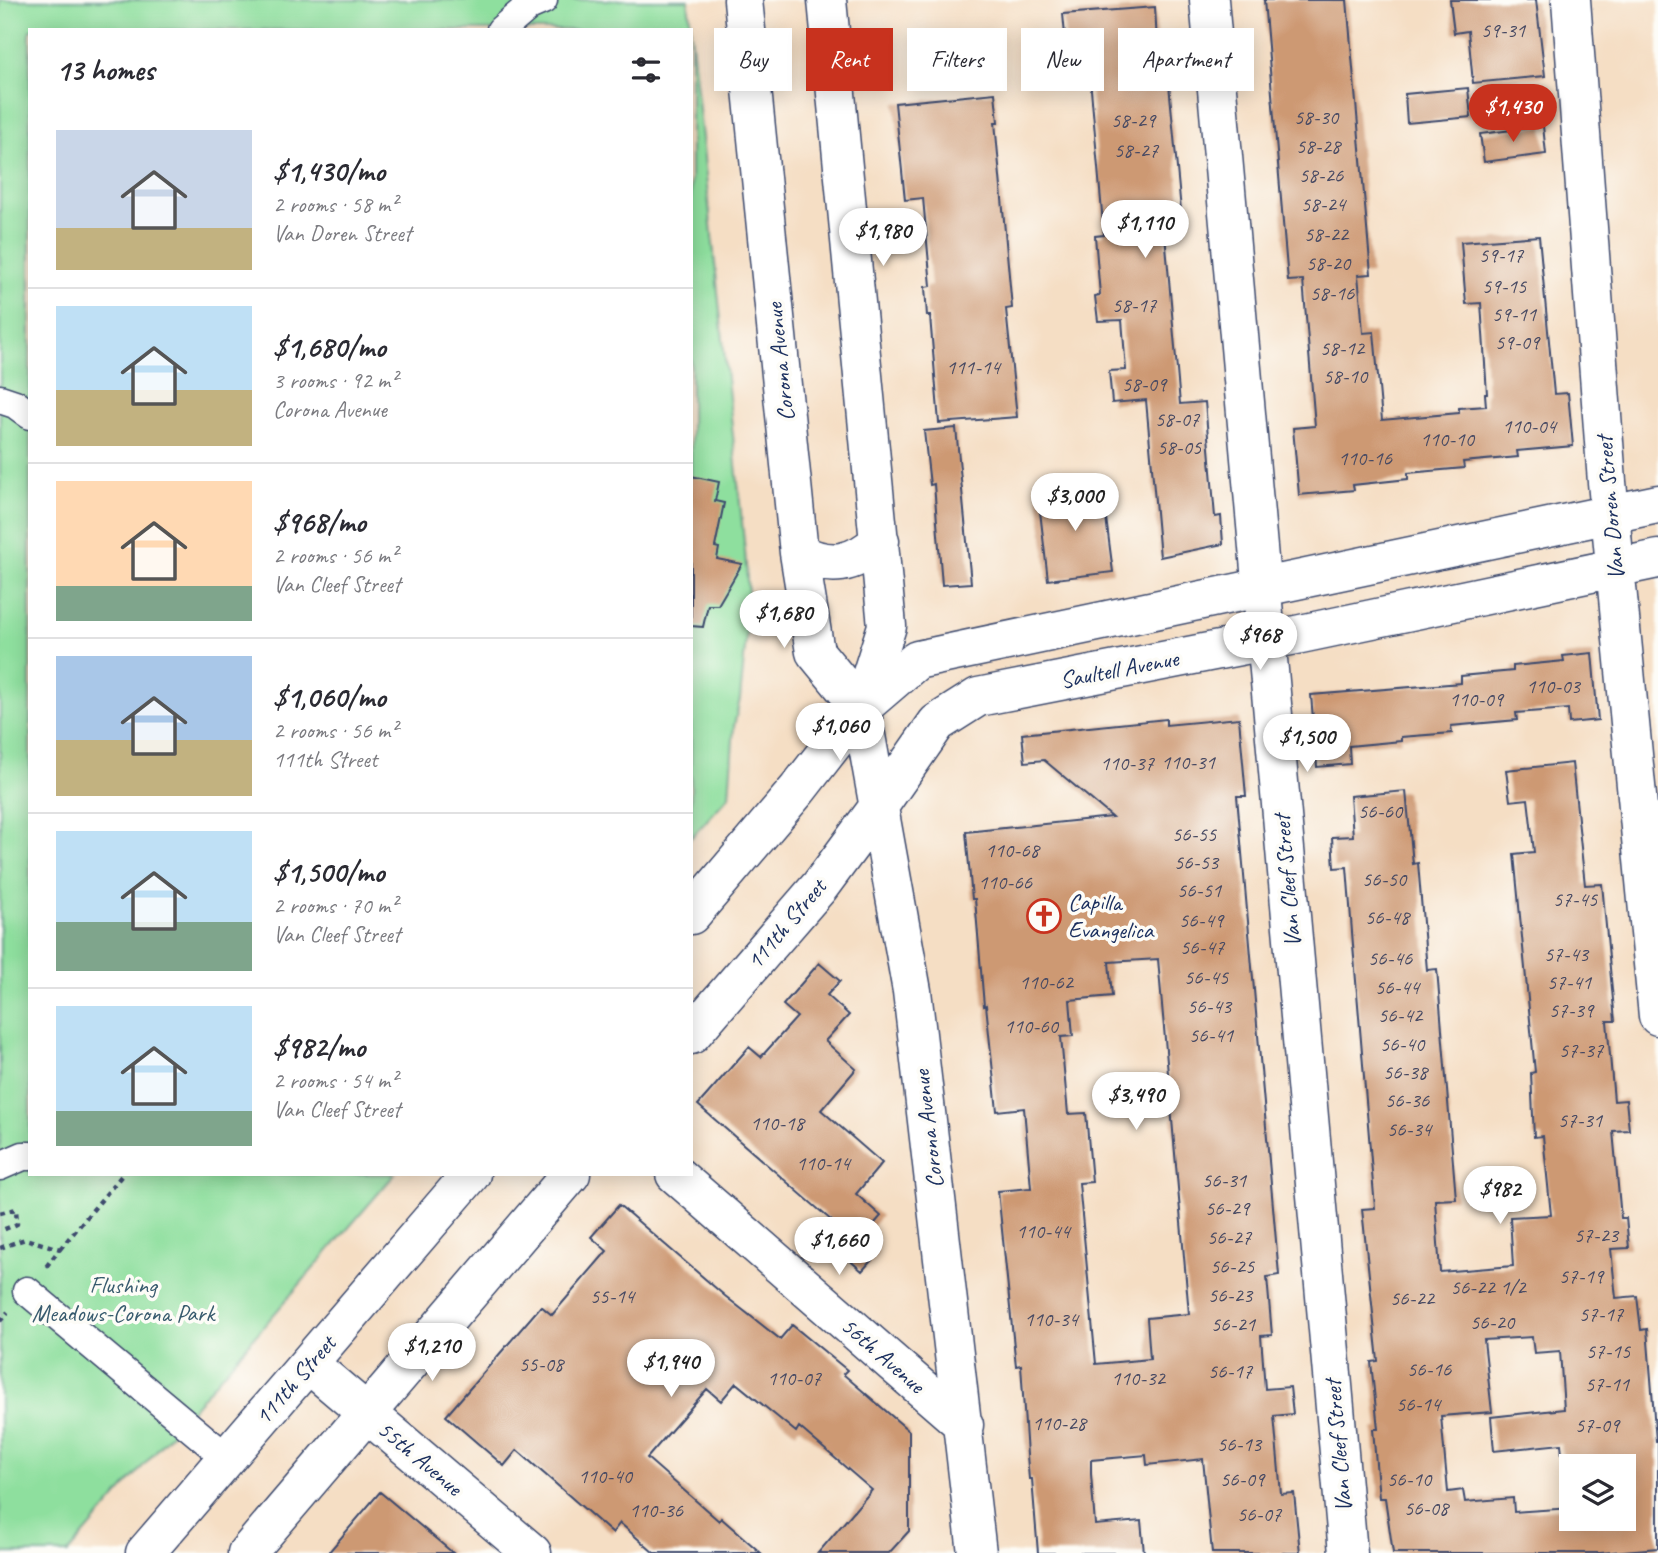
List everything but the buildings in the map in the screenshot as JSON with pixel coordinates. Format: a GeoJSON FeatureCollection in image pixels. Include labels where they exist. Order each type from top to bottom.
{"type":"FeatureCollection","features":[{"type":"Feature","properties":{"kind":"street"},"geometry":{"type":"LineString","coordinates":[[503,28],[529,6],[543,0]]}},
{"type":"Feature","properties":{"kind":"street","name":"Corona Avenue"},"geometry":{"type":"LineString","coordinates":[[743,0],[799,552],[815,652],[861,708]]}},
{"type":"Feature","properties":{"kind":"street","name":"Corona Avenue"},"geometry":{"type":"LineString","coordinates":[[827,0],[887,626],[861,708],[877,809],[912,992],[977,1553]]}},
{"type":"Feature","properties":{"kind":"street","name":"Van Cleef Street"},"geometry":{"type":"LineString","coordinates":[[1209,0],[1348,1553]]}},
{"type":"Feature","properties":{"kind":"street","name":"Van Doren Street"},"geometry":{"type":"LineString","coordinates":[[1570,0],[1610,512],[1658,1016]]}},
{"type":"Feature","properties":{"kind":"street"},"geometry":{"type":"LineString","coordinates":[[0,399],[15,404],[28,414]]}},
{"type":"Feature","properties":{"kind":"street","name":"Saultell Avenue"},"geometry":{"type":"LineString","coordinates":[[861,708],[917,660],[1658,504]]}},
{"type":"Feature","properties":{"kind":"street"},"geometry":{"type":"LineString","coordinates":[[799,552],[815,561],[845,562],[857,558],[880,541]]}},
{"type":"Feature","properties":{"kind":"street","name":"Saultell Avenue"},"geometry":{"type":"LineString","coordinates":[[877,809],[937,723],[978,697],[1265,641],[1658,559]]}},
{"type":"Feature","properties":{"kind":"street"},"geometry":{"type":"LineString","coordinates":[[693,913],[798,789],[861,708]]}},
{"type":"Feature","properties":{"kind":"street","name":"111th Street"},"geometry":{"type":"LineString","coordinates":[[693,1033],[820,886],[877,809]]}},
{"type":"Feature","properties":{"kind":"street"},"geometry":{"type":"LineString","coordinates":[[0,1166],[28,1156]]}},
{"type":"Feature","properties":{"kind":"street","name":"111th Street"},"geometry":{"type":"LineString","coordinates":[[145,1553],[469,1176]]}},
{"type":"Feature","properties":{"kind":"street"},"geometry":{"type":"LineString","coordinates":[[247,1553],[569,1176]]}},
{"type":"Feature","properties":{"kind":"street","name":"56th Avenue"},"geometry":{"type":"LineString","coordinates":[[677,1176],[964,1425]]}},
{"type":"Feature","properties":{"kind":"street"},"geometry":{"type":"LineString","coordinates":[[27,1291],[227,1458]]}},
{"type":"Feature","properties":{"kind":"street","name":"55th Avenue"},"geometry":{"type":"LineString","coordinates":[[309,1364],[532,1553]]}},
{"type":"Feature","properties":{"kind":"path"},"geometry":{"type":"LineString","coordinates":[[27,1291],[121,1176]]}},
{"type":"Feature","properties":{"kind":"path"},"geometry":{"type":"LineString","coordinates":[[0,1213],[16,1209],[17,1224],[0,1231]]}},
{"type":"Feature","properties":{"kind":"path"},"geometry":{"type":"LineString","coordinates":[[0,1248],[25,1239],[60,1249]]}},
{"type":"Feature","properties":{"kind":"green space","name":"Flushing Meadows-Corona Park"},"geometry":{"type":"Polygon","coordinates":[[[0,0],[688,0],[691,28],[28,28],[28,1176],[393,1176],[68,1553],[0,1553],[0,0]]]}},
{"type":"Feature","properties":{"kind":"green space"},"geometry":{"type":"Polygon","coordinates":[[[693,52],[749,608],[740,699],[734,726],[729,796],[693,836],[693,52]]]}},
{"type":"Feature","properties":{"kind":"place","name":"Capilla Evangelica"},"geometry":{"type":"Point","coordinates":[1044,916]}}]}
